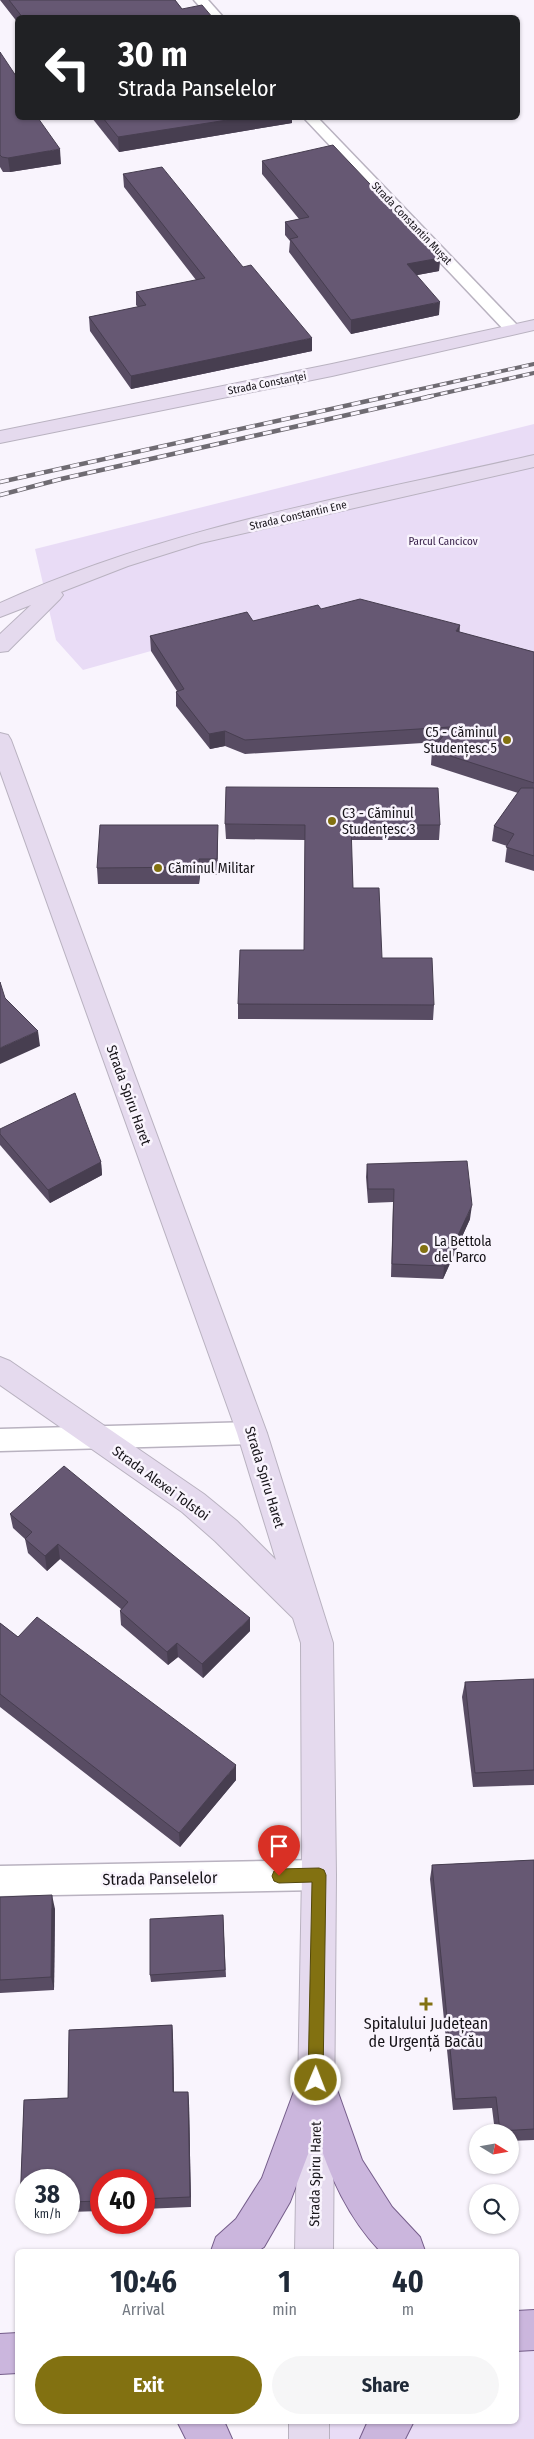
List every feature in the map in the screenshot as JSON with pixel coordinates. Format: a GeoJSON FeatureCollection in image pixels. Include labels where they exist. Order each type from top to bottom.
{"type":"FeatureCollection","features":[{"type":"Feature","properties":{"kind":"main road"},"geometry":{"type":"LineString","coordinates":[[232,2249],[250,2233],[277,2189],[316,2080]]}},
{"type":"Feature","properties":{"kind":"main road"},"geometry":{"type":"LineString","coordinates":[[316,2080],[347,2170],[378,2221],[404,2249]]}},
{"type":"Feature","properties":{"kind":"main road"},"geometry":{"type":"LineString","coordinates":[[0,2354],[15,2353]]}},
{"type":"Feature","properties":{"kind":"main road"},"geometry":{"type":"LineString","coordinates":[[199,2424],[212,2439]]}},
{"type":"Feature","properties":{"kind":"main road"},"geometry":{"type":"LineString","coordinates":[[380,2439],[392,2424]]}},
{"type":"Feature","properties":{"kind":"street"},"geometry":{"type":"LineString","coordinates":[[201,0],[215,15]]}},
{"type":"Feature","properties":{"kind":"street","name":"Strada Constantin Mușat"},"geometry":{"type":"LineString","coordinates":[[313,120],[512,329]]}},
{"type":"Feature","properties":{"kind":"street","name":"Strada Constanței"},"geometry":{"type":"LineString","coordinates":[[0,436],[332,370],[534,325]]}},
{"type":"Feature","properties":{"kind":"street","name":"Strada Constantin Ene"},"geometry":{"type":"LineString","coordinates":[[0,611],[66,584],[102,566],[196,538],[534,461]]}},
{"type":"Feature","properties":{"kind":"street","name":"Strada Constantin Ene"},"geometry":{"type":"LineString","coordinates":[[0,648],[66,584]]}},
{"type":"Feature","properties":{"kind":"street"},"geometry":{"type":"LineString","coordinates":[[0,648],[2,656],[0,665]]}},
{"type":"Feature","properties":{"kind":"street","name":"Strada Spiru Haret"},"geometry":{"type":"LineString","coordinates":[[0,740],[252,1432],[317,1644],[319,1875],[314,2249]]}},
{"type":"Feature","properties":{"kind":"street","name":"Strada Alexei Tolstoi"},"geometry":{"type":"LineString","coordinates":[[0,1370],[192,1503],[226,1531],[308,1613]]}},
{"type":"Feature","properties":{"kind":"street"},"geometry":{"type":"LineString","coordinates":[[0,1440],[252,1432]]}},
{"type":"Feature","properties":{"kind":"street","name":"Strada Panselelor"},"geometry":{"type":"LineString","coordinates":[[0,1881],[319,1875]]}},
{"type":"Feature","properties":{"kind":"street"},"geometry":{"type":"LineString","coordinates":[[309,2424],[309,2439]]}},
{"type":"Feature","properties":{"kind":"green space","name":"Parcul Cancicov"},"geometry":{"type":"Polygon","coordinates":[[[534,424],[534,667],[151,651],[83,670],[56,640],[35,549],[534,424]]]}},
{"type":"Feature","properties":{"kind":"green space"},"geometry":{"type":"Polygon","coordinates":[[[519,2335],[534,2335],[534,2439],[309,2439],[309,2424],[519,2424],[519,2335]]]}},
{"type":"Feature","properties":{"kind":"building"},"geometry":{"type":"Polygon","coordinates":[[[9,0],[175,0],[182,9],[202,5],[210,15],[21,15],[9,0]]]}},
{"type":"Feature","properties":{"kind":"building"},"geometry":{"type":"Polygon","coordinates":[[[0,52],[15,74],[15,120],[39,120],[60,149],[8,158],[0,155],[0,52]]]}},
{"type":"Feature","properties":{"kind":"building"},"geometry":{"type":"Polygon","coordinates":[[[105,120],[227,120],[118,137],[105,120]]]}},
{"type":"Feature","properties":{"kind":"building"},"geometry":{"type":"Polygon","coordinates":[[[333,145],[440,258],[407,264],[440,302],[351,320],[290,239],[298,237],[285,222],[309,217],[262,161],[333,145]]]}},
{"type":"Feature","properties":{"kind":"building"},"geometry":{"type":"Polygon","coordinates":[[[162,167],[243,267],[251,265],[312,338],[131,376],[89,317],[146,305],[136,292],[205,278],[123,174],[162,167]]]}},
{"type":"Feature","properties":{"kind":"building"},"geometry":{"type":"Polygon","coordinates":[[[360,599],[460,625],[456,631],[534,652],[534,783],[432,750],[450,727],[245,740],[225,731],[209,734],[176,692],[184,689],[150,636],[247,612],[253,621],[318,605],[321,609],[360,599]]]}},
{"type":"Feature","properties":{"kind":"building"},"geometry":{"type":"Polygon","coordinates":[[[226,787],[438,788],[440,825],[351,825],[353,888],[379,888],[382,958],[432,958],[434,1005],[238,1004],[240,950],[304,950],[305,825],[225,824],[226,787]]]}},
{"type":"Feature","properties":{"kind":"building"},"geometry":{"type":"Polygon","coordinates":[[[521,788],[534,788],[534,856],[506,847],[514,834],[494,826],[521,788]]]}},
{"type":"Feature","properties":{"kind":"building"},"geometry":{"type":"Polygon","coordinates":[[[100,825],[218,825],[217,859],[199,859],[199,867],[97,868],[100,825]]]}},
{"type":"Feature","properties":{"kind":"building"},"geometry":{"type":"Polygon","coordinates":[[[0,982],[5,998],[38,1031],[0,1048],[0,982]]]}},
{"type":"Feature","properties":{"kind":"building"},"geometry":{"type":"Polygon","coordinates":[[[75,1093],[101,1162],[48,1190],[0,1134],[0,1129],[75,1093]]]}},
{"type":"Feature","properties":{"kind":"building","name":"La Bettola del Parco"},"geometry":{"type":"Polygon","coordinates":[[[467,1161],[472,1205],[444,1266],[392,1264],[394,1189],[368,1189],[367,1164],[467,1161]]]}},
{"type":"Feature","properties":{"kind":"building"},"geometry":{"type":"Polygon","coordinates":[[[64,1466],[250,1618],[202,1664],[177,1643],[167,1652],[120,1611],[128,1602],[58,1544],[45,1556],[25,1539],[32,1532],[10,1514],[64,1466]]]}},
{"type":"Feature","properties":{"kind":"building"},"geometry":{"type":"Polygon","coordinates":[[[37,1617],[236,1765],[179,1833],[0,1694],[0,1623],[18,1637],[37,1617]]]}},
{"type":"Feature","properties":{"kind":"building"},"geometry":{"type":"Polygon","coordinates":[[[534,1679],[534,1770],[475,1773],[465,1682],[534,1679]]]}},
{"type":"Feature","properties":{"kind":"building"},"geometry":{"type":"Polygon","coordinates":[[[534,1860],[534,2129],[519,2130],[519,2124],[499,2124],[496,2097],[455,2099],[432,1865],[534,1860]]]}},
{"type":"Feature","properties":{"kind":"building"},"geometry":{"type":"Polygon","coordinates":[[[52,1895],[51,1977],[0,1980],[0,1897],[52,1895]]]}},
{"type":"Feature","properties":{"kind":"building"},"geometry":{"type":"Polygon","coordinates":[[[223,1915],[225,1970],[150,1975],[150,1919],[223,1915]]]}},
{"type":"Feature","properties":{"kind":"building"},"geometry":{"type":"Polygon","coordinates":[[[172,2025],[173,2092],[188,2092],[190,2197],[155,2199],[155,2169],[90,2169],[90,2201],[80,2202],[80,2169],[21,2169],[24,2100],[68,2098],[69,2030],[172,2025]]]}},
{"type":"Feature","properties":{"kind":"railway"},"geometry":{"type":"LineString","coordinates":[[385,397],[534,364]]}},
{"type":"Feature","properties":{"kind":"railway"},"geometry":{"type":"LineString","coordinates":[[427,397],[534,373]]}},
{"type":"Feature","properties":{"kind":"railway"},"geometry":{"type":"LineString","coordinates":[[0,482],[390,396]]}},
{"type":"Feature","properties":{"kind":"railway"},"geometry":{"type":"LineString","coordinates":[[0,495],[61,479],[432,396]]}},
{"type":"Feature","properties":{"kind":"place","name":"C5 - Căminul Studențesc 5"},"geometry":{"type":"Point","coordinates":[507,740]}},
{"type":"Feature","properties":{"kind":"place","name":"C3 - Căminul Studențesc 3"},"geometry":{"type":"Point","coordinates":[332,821]}},
{"type":"Feature","properties":{"kind":"place","name":"Căminul Militar"},"geometry":{"type":"Point","coordinates":[158,868]}},
{"type":"Feature","properties":{"kind":"place","name":"La Bettola del Parco"},"geometry":{"type":"Point","coordinates":[424,1249]}},
{"type":"Feature","properties":{"kind":"place","name":"Spitalului Județean de Urgență Bacău"},"geometry":{"type":"Point","coordinates":[426,2004]}},
{"type":"Feature","properties":{"kind":"route"},"geometry":{"type":"LineString","coordinates":[[279,1876],[319,1875],[316,2080]]}}]}
